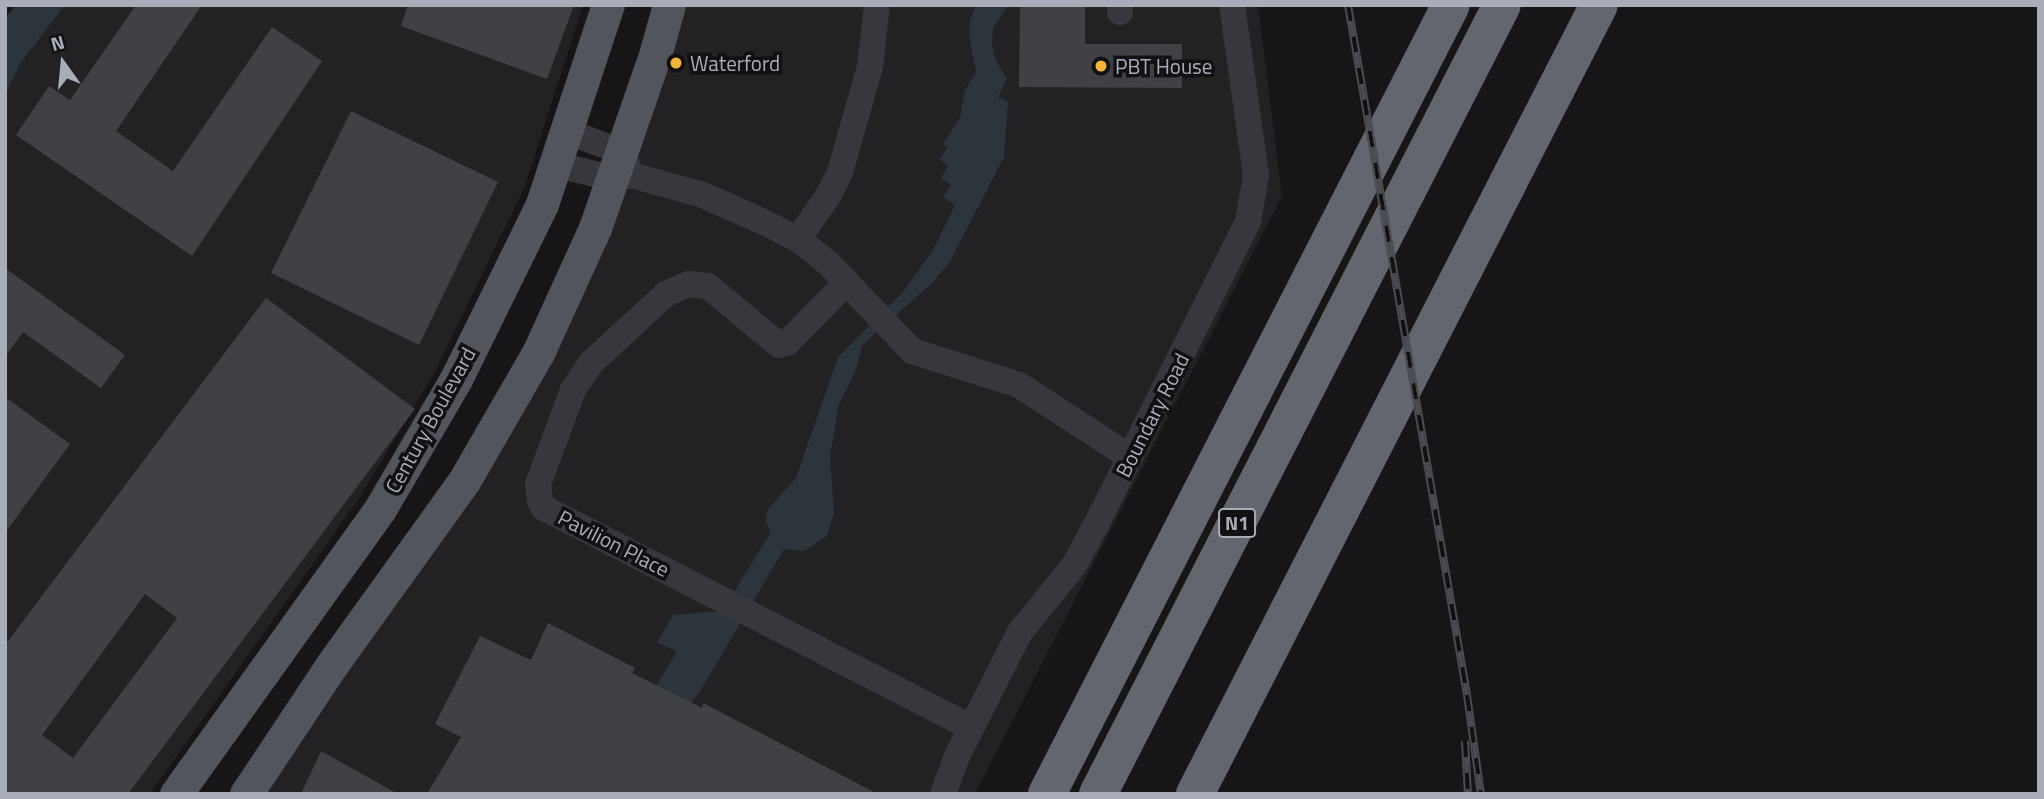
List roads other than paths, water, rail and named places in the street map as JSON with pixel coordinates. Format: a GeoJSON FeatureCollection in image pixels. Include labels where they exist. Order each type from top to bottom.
{"type":"FeatureCollection","features":[{"type":"Feature","properties":{"kind":"highway"},"geometry":{"type":"LineString","coordinates":[[1047,794],[1451,5]]}},
{"type":"Feature","properties":{"kind":"highway","name":"N1"},"geometry":{"type":"LineString","coordinates":[[1098,794],[1502,5]]}},
{"type":"Feature","properties":{"kind":"highway"},"geometry":{"type":"LineString","coordinates":[[1195,794],[1599,5]]}},
{"type":"Feature","properties":{"kind":"highway"},"geometry":{"type":"LineString","coordinates":[[1030,794],[1339,225]]}},
{"type":"Feature","properties":{"kind":"main road","name":"Century Boulevard"},"geometry":{"type":"LineString","coordinates":[[176,794],[380,509],[456,379],[542,204],[608,5]]}},
{"type":"Feature","properties":{"kind":"main road"},"geometry":{"type":"LineString","coordinates":[[246,794],[331,666],[464,481],[538,353],[622,168],[669,5]]}},
{"type":"Feature","properties":{"kind":"street"},"geometry":{"type":"LineString","coordinates":[[797,239],[828,196],[840,172],[870,66],[877,5]]}},
{"type":"Feature","properties":{"kind":"street","name":"Boundary Road"},"geometry":{"type":"LineString","coordinates":[[943,794],[971,727],[1020,632],[1075,565],[1248,222],[1254,199],[1254,151],[1233,5]]}},
{"type":"Feature","properties":{"kind":"street"},"geometry":{"type":"LineString","coordinates":[[568,132],[622,168],[704,195],[797,239],[847,282],[903,344],[921,355],[1020,385],[1130,457]]}},
{"type":"Feature","properties":{"kind":"street"},"geometry":{"type":"LineString","coordinates":[[556,166],[622,168]]}},
{"type":"Feature","properties":{"kind":"street","name":"Pavilion Place"},"geometry":{"type":"LineString","coordinates":[[847,282],[788,342],[779,345],[713,288],[688,284],[676,287],[591,363],[573,390],[538,484],[540,500],[544,508],[971,727]]}},
{"type":"Feature","properties":{"kind":"railway"},"geometry":{"type":"LineString","coordinates":[[1348,5],[1467,695],[1481,794]]}},
{"type":"Feature","properties":{"kind":"railway"},"geometry":{"type":"LineString","coordinates":[[1465,741],[1468,794]]}},
{"type":"Feature","properties":{"kind":"place","name":"Waterford"},"geometry":{"type":"Point","coordinates":[676,63]}},
{"type":"Feature","properties":{"kind":"place","name":"PBT House"},"geometry":{"type":"Point","coordinates":[1101,66]}}]}
